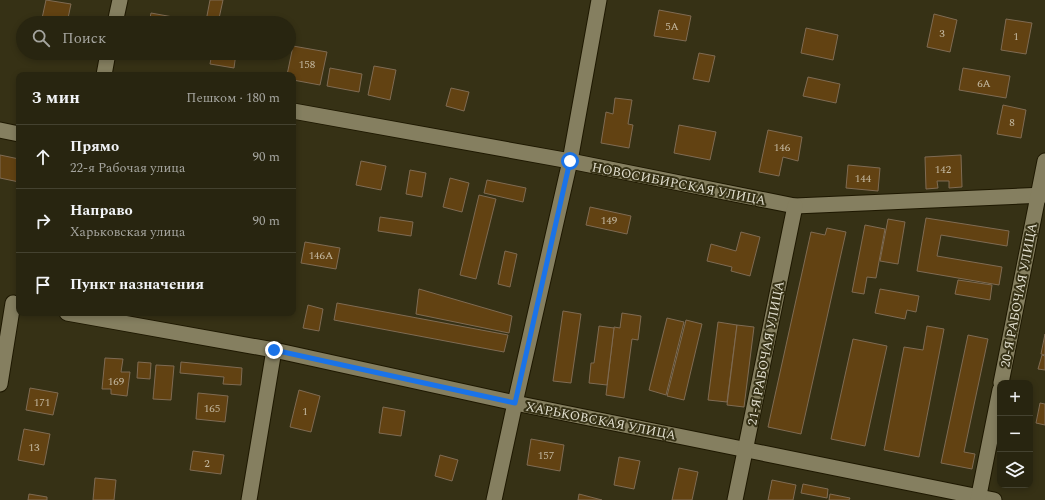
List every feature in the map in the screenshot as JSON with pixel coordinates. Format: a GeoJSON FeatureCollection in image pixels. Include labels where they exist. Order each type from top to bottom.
{"type":"FeatureCollection","features":[{"type":"Feature","properties":{"kind":"street"},"geometry":{"type":"LineString","coordinates":[[117,16],[120,0]]}},
{"type":"Feature","properties":{"kind":"street"},"geometry":{"type":"LineString","coordinates":[[494,500],[570,161],[598,0]]}},
{"type":"Feature","properties":{"kind":"street"},"geometry":{"type":"LineString","coordinates":[[105,72],[107,60]]}},
{"type":"Feature","properties":{"kind":"street","name":"НОВОСИБИРСКАЯ УЛИЦА"},"geometry":{"type":"LineString","coordinates":[[296,112],[570,161],[795,206],[1042,195]]}},
{"type":"Feature","properties":{"kind":"street"},"geometry":{"type":"LineString","coordinates":[[0,130],[16,133]]}},
{"type":"Feature","properties":{"kind":"street","name":"20-Я РАБОЧАЯ УЛИЦА"},"geometry":{"type":"LineString","coordinates":[[1002,380],[1042,195],[1045,160]]}},
{"type":"Feature","properties":{"kind":"street","name":"21-Я РАБОЧАЯ УЛИЦА"},"geometry":{"type":"LineString","coordinates":[[735,500],[795,206]]}},
{"type":"Feature","properties":{"kind":"street"},"geometry":{"type":"LineString","coordinates":[[0,384],[11,303]]}},
{"type":"Feature","properties":{"kind":"street","name":"ХАРЬКОВСКАЯ УЛИЦА"},"geometry":{"type":"LineString","coordinates":[[83,316],[274,350],[515,403],[994,500]]}},
{"type":"Feature","properties":{"kind":"street"},"geometry":{"type":"LineString","coordinates":[[249,500],[274,350]]}},
{"type":"Feature","properties":{"kind":"street"},"geometry":{"type":"LineString","coordinates":[[979,498],[997,405]]}},
{"type":"Feature","properties":{"kind":"building"},"geometry":{"type":"Polygon","coordinates":[[[46,0],[71,4],[68,16],[43,16],[46,0]]]}},
{"type":"Feature","properties":{"kind":"building"},"geometry":{"type":"Polygon","coordinates":[[[210,0],[223,0],[220,16],[207,16],[210,0]]]}},
{"type":"Feature","properties":{"kind":"building"},"geometry":{"type":"Polygon","coordinates":[[[659,10],[691,16],[686,41],[654,36],[659,10]]]}},
{"type":"Feature","properties":{"kind":"building"},"geometry":{"type":"Polygon","coordinates":[[[151,13],[168,16],[150,16],[151,13]]]}},
{"type":"Feature","properties":{"kind":"building"},"geometry":{"type":"Polygon","coordinates":[[[934,14],[957,20],[950,52],[927,47],[934,14]]]}},
{"type":"Feature","properties":{"kind":"building"},"geometry":{"type":"Polygon","coordinates":[[[1006,19],[1032,23],[1026,54],[1001,50],[1006,19]]]}},
{"type":"Feature","properties":{"kind":"building"},"geometry":{"type":"Polygon","coordinates":[[[806,28],[838,35],[833,60],[801,53],[806,28]]]}},
{"type":"Feature","properties":{"kind":"building"},"geometry":{"type":"Polygon","coordinates":[[[296,47],[327,52],[320,85],[296,81],[296,72],[288,72],[290,60],[296,60],[296,47]]]}},
{"type":"Feature","properties":{"kind":"building"},"geometry":{"type":"Polygon","coordinates":[[[699,53],[715,56],[709,82],[693,79],[699,53]]]}},
{"type":"Feature","properties":{"kind":"building"},"geometry":{"type":"Polygon","coordinates":[[[211,60],[235,60],[234,68],[210,64],[211,60]]]}},
{"type":"Feature","properties":{"kind":"building"},"geometry":{"type":"Polygon","coordinates":[[[374,66],[396,70],[390,100],[368,95],[374,66]]]}},
{"type":"Feature","properties":{"kind":"building"},"geometry":{"type":"Polygon","coordinates":[[[330,68],[362,74],[359,92],[327,86],[330,68]]]}},
{"type":"Feature","properties":{"kind":"building"},"geometry":{"type":"Polygon","coordinates":[[[963,68],[1010,76],[1006,98],[959,90],[963,68]]]}},
{"type":"Feature","properties":{"kind":"building"},"geometry":{"type":"Polygon","coordinates":[[[808,77],[840,84],[836,103],[803,96],[808,77]]]}},
{"type":"Feature","properties":{"kind":"building"},"geometry":{"type":"Polygon","coordinates":[[[451,88],[469,92],[464,111],[446,106],[451,88]]]}},
{"type":"Feature","properties":{"kind":"building"},"geometry":{"type":"Polygon","coordinates":[[[615,98],[632,100],[628,124],[633,125],[629,148],[601,143],[606,112],[613,114],[615,98]]]}},
{"type":"Feature","properties":{"kind":"building"},"geometry":{"type":"Polygon","coordinates":[[[1003,105],[1026,110],[1021,138],[997,134],[1003,105]]]}},
{"type":"Feature","properties":{"kind":"building"},"geometry":{"type":"Polygon","coordinates":[[[679,125],[716,132],[710,160],[674,153],[679,125]]]}},
{"type":"Feature","properties":{"kind":"building"},"geometry":{"type":"Polygon","coordinates":[[[768,130],[802,137],[798,161],[783,157],[779,176],[759,172],[768,130]]]}},
{"type":"Feature","properties":{"kind":"building"},"geometry":{"type":"Polygon","coordinates":[[[0,155],[16,158],[16,181],[0,178],[0,155]]]}},
{"type":"Feature","properties":{"kind":"building"},"geometry":{"type":"Polygon","coordinates":[[[961,155],[962,187],[949,188],[949,181],[937,181],[938,188],[926,189],[925,157],[961,155]]]}},
{"type":"Feature","properties":{"kind":"building"},"geometry":{"type":"Polygon","coordinates":[[[361,161],[386,166],[381,190],[356,185],[361,161]]]}},
{"type":"Feature","properties":{"kind":"building"},"geometry":{"type":"Polygon","coordinates":[[[848,165],[880,168],[878,191],[846,188],[848,165]]]}},
{"type":"Feature","properties":{"kind":"building"},"geometry":{"type":"Polygon","coordinates":[[[410,170],[426,173],[422,197],[406,194],[410,170]]]}},
{"type":"Feature","properties":{"kind":"building"},"geometry":{"type":"Polygon","coordinates":[[[450,178],[469,183],[462,212],[443,207],[450,178]]]}},
{"type":"Feature","properties":{"kind":"building"},"geometry":{"type":"Polygon","coordinates":[[[487,180],[526,188],[523,202],[484,193],[487,180]]]}},
{"type":"Feature","properties":{"kind":"building"},"geometry":{"type":"Polygon","coordinates":[[[479,195],[496,199],[476,279],[460,275],[479,195]]]}},
{"type":"Feature","properties":{"kind":"building"},"geometry":{"type":"Polygon","coordinates":[[[590,207],[631,216],[627,234],[586,225],[590,207]]]}},
{"type":"Feature","properties":{"kind":"building"},"geometry":{"type":"Polygon","coordinates":[[[380,217],[413,222],[411,236],[378,231],[380,217]]]}},
{"type":"Feature","properties":{"kind":"building"},"geometry":{"type":"Polygon","coordinates":[[[926,218],[1009,231],[1007,246],[941,235],[937,256],[1002,267],[999,285],[917,271],[926,218]]]}},
{"type":"Feature","properties":{"kind":"building"},"geometry":{"type":"Polygon","coordinates":[[[888,219],[905,222],[898,264],[880,261],[888,219]]]}},
{"type":"Feature","properties":{"kind":"building"},"geometry":{"type":"Polygon","coordinates":[[[865,225],[885,229],[876,278],[867,277],[864,294],[852,292],[865,225]]]}},
{"type":"Feature","properties":{"kind":"building"},"geometry":{"type":"Polygon","coordinates":[[[827,228],[846,232],[801,434],[768,427],[811,232],[825,235],[827,228]]]}},
{"type":"Feature","properties":{"kind":"building"},"geometry":{"type":"Polygon","coordinates":[[[741,232],[760,237],[750,276],[731,271],[732,267],[707,261],[711,244],[736,251],[741,232]]]}},
{"type":"Feature","properties":{"kind":"building"},"geometry":{"type":"Polygon","coordinates":[[[305,242],[340,248],[336,269],[301,263],[305,242]]]}},
{"type":"Feature","properties":{"kind":"building"},"geometry":{"type":"Polygon","coordinates":[[[505,251],[517,254],[510,287],[498,284],[505,251]]]}},
{"type":"Feature","properties":{"kind":"building"},"geometry":{"type":"Polygon","coordinates":[[[958,280],[992,285],[990,300],[955,294],[958,280]]]}},
{"type":"Feature","properties":{"kind":"building"},"geometry":{"type":"Polygon","coordinates":[[[419,289],[512,316],[509,333],[416,314],[419,289]]]}},
{"type":"Feature","properties":{"kind":"building"},"geometry":{"type":"Polygon","coordinates":[[[880,289],[919,296],[916,312],[907,310],[905,319],[875,313],[880,289]]]}},
{"type":"Feature","properties":{"kind":"building"},"geometry":{"type":"Polygon","coordinates":[[[337,303],[508,335],[504,352],[334,320],[337,303]]]}},
{"type":"Feature","properties":{"kind":"building"},"geometry":{"type":"Polygon","coordinates":[[[308,305],[323,309],[319,331],[303,328],[308,305]]]}},
{"type":"Feature","properties":{"kind":"building"},"geometry":{"type":"Polygon","coordinates":[[[563,311],[581,314],[571,383],[553,381],[563,311]]]}},
{"type":"Feature","properties":{"kind":"building"},"geometry":{"type":"Polygon","coordinates":[[[622,313],[641,316],[638,340],[632,339],[624,398],[606,395],[614,327],[620,328],[622,313]]]}},
{"type":"Feature","properties":{"kind":"building"},"geometry":{"type":"Polygon","coordinates":[[[667,318],[684,322],[666,395],[649,390],[667,318]]]}},
{"type":"Feature","properties":{"kind":"building"},"geometry":{"type":"Polygon","coordinates":[[[686,320],[702,324],[684,400],[667,396],[686,320]]]}},
{"type":"Feature","properties":{"kind":"building"},"geometry":{"type":"Polygon","coordinates":[[[718,322],[737,325],[727,402],[708,400],[718,322]]]}},
{"type":"Feature","properties":{"kind":"building"},"geometry":{"type":"Polygon","coordinates":[[[737,325],[754,327],[744,407],[727,405],[737,325]]]}},
{"type":"Feature","properties":{"kind":"building"},"geometry":{"type":"Polygon","coordinates":[[[599,326],[614,328],[607,385],[589,383],[591,363],[594,363],[599,326]]]}},
{"type":"Feature","properties":{"kind":"building"},"geometry":{"type":"Polygon","coordinates":[[[927,326],[944,329],[919,457],[884,450],[904,347],[923,350],[927,326]]]}},
{"type":"Feature","properties":{"kind":"building"},"geometry":{"type":"Polygon","coordinates":[[[1045,334],[1045,355],[1041,354],[1045,334]]]}},
{"type":"Feature","properties":{"kind":"building"},"geometry":{"type":"Polygon","coordinates":[[[968,335],[988,339],[964,452],[975,454],[972,469],[941,463],[968,335]]]}},
{"type":"Feature","properties":{"kind":"building"},"geometry":{"type":"Polygon","coordinates":[[[853,339],[887,346],[865,446],[831,439],[853,339]]]}},
{"type":"Feature","properties":{"kind":"building"},"geometry":{"type":"Polygon","coordinates":[[[1042,355],[1045,356],[1045,370],[1038,369],[1042,355]]]}},
{"type":"Feature","properties":{"kind":"building"},"geometry":{"type":"Polygon","coordinates":[[[105,358],[123,359],[121,372],[130,372],[127,396],[111,394],[111,389],[102,389],[105,358]]]}},
{"type":"Feature","properties":{"kind":"building"},"geometry":{"type":"Polygon","coordinates":[[[138,362],[151,363],[150,379],[137,378],[138,362]]]}},
{"type":"Feature","properties":{"kind":"building"},"geometry":{"type":"Polygon","coordinates":[[[181,362],[242,368],[241,385],[223,384],[224,377],[180,373],[181,362]]]}},
{"type":"Feature","properties":{"kind":"building"},"geometry":{"type":"Polygon","coordinates":[[[156,365],[174,366],[171,400],[153,399],[156,365]]]}},
{"type":"Feature","properties":{"kind":"building"},"geometry":{"type":"Polygon","coordinates":[[[30,388],[58,393],[53,415],[26,410],[30,388]]]}},
{"type":"Feature","properties":{"kind":"building"},"geometry":{"type":"Polygon","coordinates":[[[299,390],[320,396],[311,432],[290,427],[299,390]]]}},
{"type":"Feature","properties":{"kind":"building"},"geometry":{"type":"Polygon","coordinates":[[[198,393],[228,396],[225,422],[196,419],[198,393]]]}},
{"type":"Feature","properties":{"kind":"building"},"geometry":{"type":"Polygon","coordinates":[[[1040,403],[1045,404],[1045,425],[1036,423],[1040,403]]]}},
{"type":"Feature","properties":{"kind":"building"},"geometry":{"type":"Polygon","coordinates":[[[383,407],[405,411],[401,436],[379,433],[383,407]]]}},
{"type":"Feature","properties":{"kind":"building"},"geometry":{"type":"Polygon","coordinates":[[[24,429],[50,434],[44,465],[18,460],[24,429]]]}},
{"type":"Feature","properties":{"kind":"building"},"geometry":{"type":"Polygon","coordinates":[[[531,439],[564,445],[560,471],[527,465],[531,439]]]}},
{"type":"Feature","properties":{"kind":"building"},"geometry":{"type":"Polygon","coordinates":[[[193,451],[224,455],[221,474],[190,470],[193,451]]]}},
{"type":"Feature","properties":{"kind":"building"},"geometry":{"type":"Polygon","coordinates":[[[440,455],[458,460],[452,481],[435,476],[440,455]]]}},
{"type":"Feature","properties":{"kind":"building"},"geometry":{"type":"Polygon","coordinates":[[[619,457],[640,461],[634,489],[614,485],[619,457]]]}},
{"type":"Feature","properties":{"kind":"building"},"geometry":{"type":"Polygon","coordinates":[[[679,468],[698,472],[692,500],[672,500],[679,468]]]}},
{"type":"Feature","properties":{"kind":"building"},"geometry":{"type":"Polygon","coordinates":[[[95,478],[116,480],[114,500],[93,500],[95,478]]]}},
{"type":"Feature","properties":{"kind":"building"},"geometry":{"type":"Polygon","coordinates":[[[772,480],[796,485],[793,500],[768,500],[772,480]]]}},
{"type":"Feature","properties":{"kind":"building"},"geometry":{"type":"Polygon","coordinates":[[[803,484],[828,489],[827,498],[801,493],[803,484]]]}},
{"type":"Feature","properties":{"kind":"building"},"geometry":{"type":"Polygon","coordinates":[[[29,494],[47,497],[47,500],[28,500],[29,494]]]}},
{"type":"Feature","properties":{"kind":"building"},"geometry":{"type":"Polygon","coordinates":[[[579,494],[602,500],[578,500],[579,494]]]}},
{"type":"Feature","properties":{"kind":"building"},"geometry":{"type":"Polygon","coordinates":[[[830,494],[850,498],[849,500],[829,500],[830,494]]]}},
{"type":"Feature","properties":{"kind":"route"},"geometry":{"type":"LineString","coordinates":[[274,350],[515,403],[570,161]]}}]}
